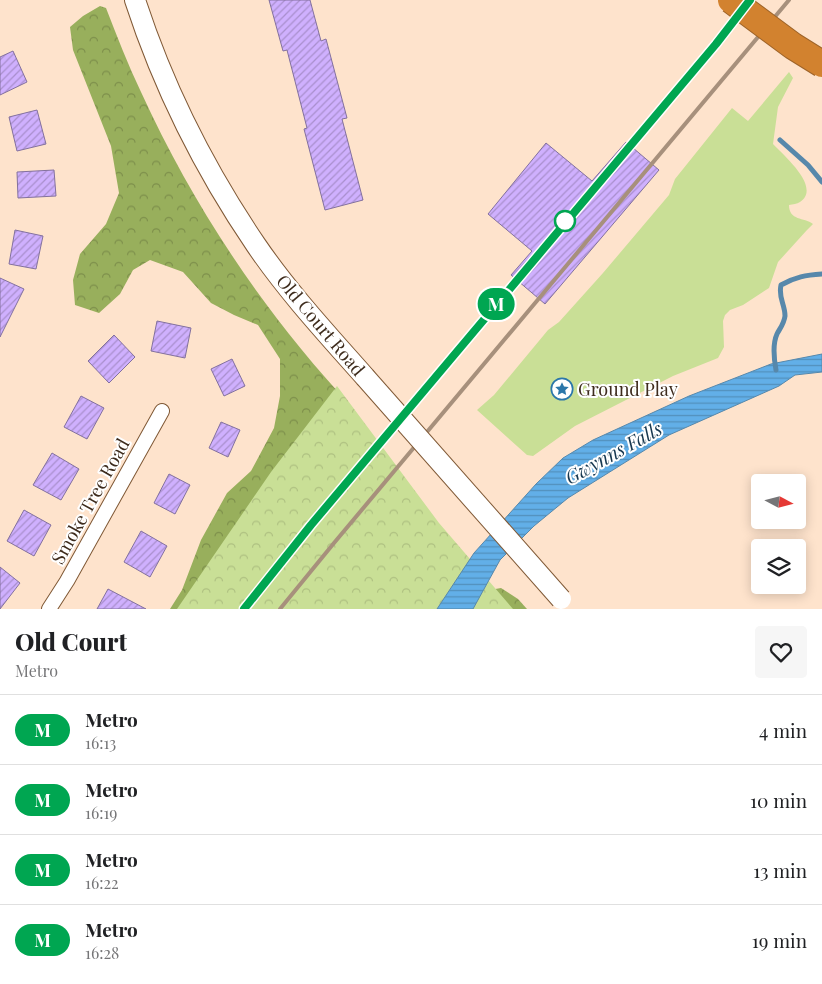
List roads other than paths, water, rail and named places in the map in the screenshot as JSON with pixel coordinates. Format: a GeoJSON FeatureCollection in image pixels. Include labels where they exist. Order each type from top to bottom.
{"type":"FeatureCollection","features":[{"type":"Feature","properties":{"kind":"highway"},"geometry":{"type":"LineString","coordinates":[[730,0],[792,46],[822,64]]}},
{"type":"Feature","properties":{"kind":"main road","name":"Old Court Road"},"geometry":{"type":"LineString","coordinates":[[135,0],[166,86],[218,185],[256,244],[282,280],[364,377],[565,604]]}},
{"type":"Feature","properties":{"kind":"street","name":"Smoke Tree Road"},"geometry":{"type":"LineString","coordinates":[[49,609],[67,581],[162,411]]}},
{"type":"Feature","properties":{"kind":"water","name":"Gwynns Falls"},"geometry":{"type":"Polygon","coordinates":[[[822,354],[822,372],[795,375],[779,386],[669,435],[568,498],[534,526],[500,560],[473,609],[437,609],[474,553],[536,484],[563,458],[593,440],[689,396],[771,364],[822,354]]]}},
{"type":"Feature","properties":{"kind":"waterway"},"geometry":{"type":"LineString","coordinates":[[780,140],[808,165],[822,182]]}},
{"type":"Feature","properties":{"kind":"waterway"},"geometry":{"type":"LineString","coordinates":[[776,370],[774,343],[785,316],[780,294],[781,285],[801,277],[822,274]]}},
{"type":"Feature","properties":{"kind":"railway"},"geometry":{"type":"LineString","coordinates":[[244,609],[311,525],[565,221],[716,44],[750,0]]}},
{"type":"Feature","properties":{"kind":"railway"},"geometry":{"type":"LineString","coordinates":[[280,609],[789,0]]}},
{"type":"Feature","properties":{"kind":"metro line","name":"M"},"geometry":{"type":"LineString","coordinates":[[244,609],[311,525],[565,221],[716,44],[750,0]]}},
{"type":"Feature","properties":{"kind":"place","name":"Ground Play"},"geometry":{"type":"Point","coordinates":[562,389]}}]}
